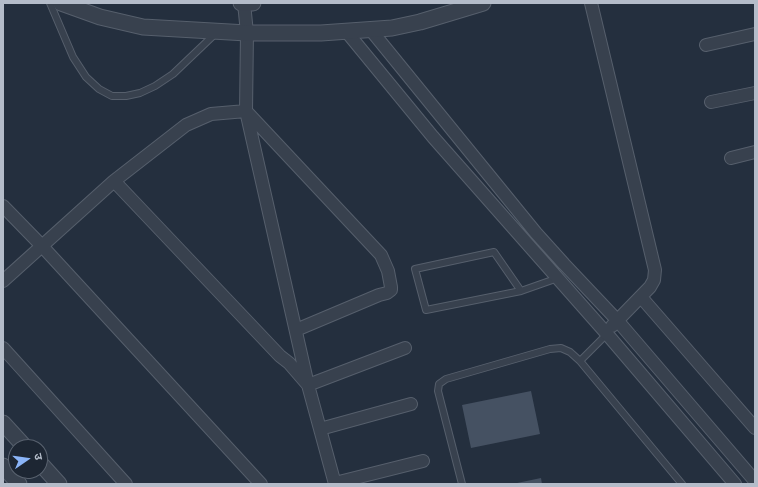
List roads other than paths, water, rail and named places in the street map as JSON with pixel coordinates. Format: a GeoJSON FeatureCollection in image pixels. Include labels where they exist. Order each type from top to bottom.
{"type":"FeatureCollection","features":[{"type":"Feature","properties":{"kind":"street"},"geometry":{"type":"LineString","coordinates":[[61,3],[100,17],[143,27],[247,33],[321,33],[392,28],[420,22],[483,3]]}},
{"type":"Feature","properties":{"kind":"street"},"geometry":{"type":"LineString","coordinates":[[253,3],[243,3],[247,33],[246,111],[308,385],[335,484],[423,461]]}},
{"type":"Feature","properties":{"kind":"street"},"geometry":{"type":"LineString","coordinates":[[592,3],[655,270],[654,280],[650,287],[617,320],[606,334]]}},
{"type":"Feature","properties":{"kind":"street"},"geometry":{"type":"LineString","coordinates":[[370,29],[536,233],[617,320],[755,481]]}},
{"type":"Feature","properties":{"kind":"street"},"geometry":{"type":"LineString","coordinates":[[346,31],[433,137],[558,278],[735,484]]}},
{"type":"Feature","properties":{"kind":"street"},"geometry":{"type":"LineString","coordinates":[[706,45],[755,34]]}},
{"type":"Feature","properties":{"kind":"street"},"geometry":{"type":"LineString","coordinates":[[711,102],[755,93]]}},
{"type":"Feature","properties":{"kind":"street"},"geometry":{"type":"LineString","coordinates":[[3,281],[114,181],[186,125],[211,114],[246,111]]}},
{"type":"Feature","properties":{"kind":"street"},"geometry":{"type":"LineString","coordinates":[[246,111],[381,255],[388,271],[391,290],[387,293],[296,330]]}},
{"type":"Feature","properties":{"kind":"street"},"geometry":{"type":"LineString","coordinates":[[731,158],[755,152]]}},
{"type":"Feature","properties":{"kind":"street"},"geometry":{"type":"LineString","coordinates":[[114,181],[308,385]]}},
{"type":"Feature","properties":{"kind":"street"},"geometry":{"type":"LineString","coordinates":[[3,206],[42,246],[261,484]]}},
{"type":"Feature","properties":{"kind":"street"},"geometry":{"type":"LineString","coordinates":[[641,296],[755,428]]}},
{"type":"Feature","properties":{"kind":"street"},"geometry":{"type":"LineString","coordinates":[[3,348],[126,484]]}},
{"type":"Feature","properties":{"kind":"street"},"geometry":{"type":"LineString","coordinates":[[308,385],[405,348]]}},
{"type":"Feature","properties":{"kind":"street"},"geometry":{"type":"LineString","coordinates":[[320,429],[411,404]]}},
{"type":"Feature","properties":{"kind":"street"},"geometry":{"type":"LineString","coordinates":[[3,423],[18,439]]}},
{"type":"Feature","properties":{"kind":"street"},"geometry":{"type":"LineString","coordinates":[[3,466],[19,484]]}},
{"type":"Feature","properties":{"kind":"street"},"geometry":{"type":"LineString","coordinates":[[48,472],[59,484]]}},
{"type":"Feature","properties":{"kind":"lane"},"geometry":{"type":"LineString","coordinates":[[50,3],[76,62],[86,77],[99,89],[112,96],[126,96],[140,93],[155,86],[172,74],[219,31]]}},
{"type":"Feature","properties":{"kind":"lane"},"geometry":{"type":"LineString","coordinates":[[521,291],[494,252],[416,269],[426,310],[521,291],[558,278]]}},
{"type":"Feature","properties":{"kind":"lane"},"geometry":{"type":"LineString","coordinates":[[580,361],[606,334]]}},
{"type":"Feature","properties":{"kind":"lane"},"geometry":{"type":"LineString","coordinates":[[462,484],[438,391],[441,381],[557,348],[566,349],[580,361],[682,484]]}}]}
